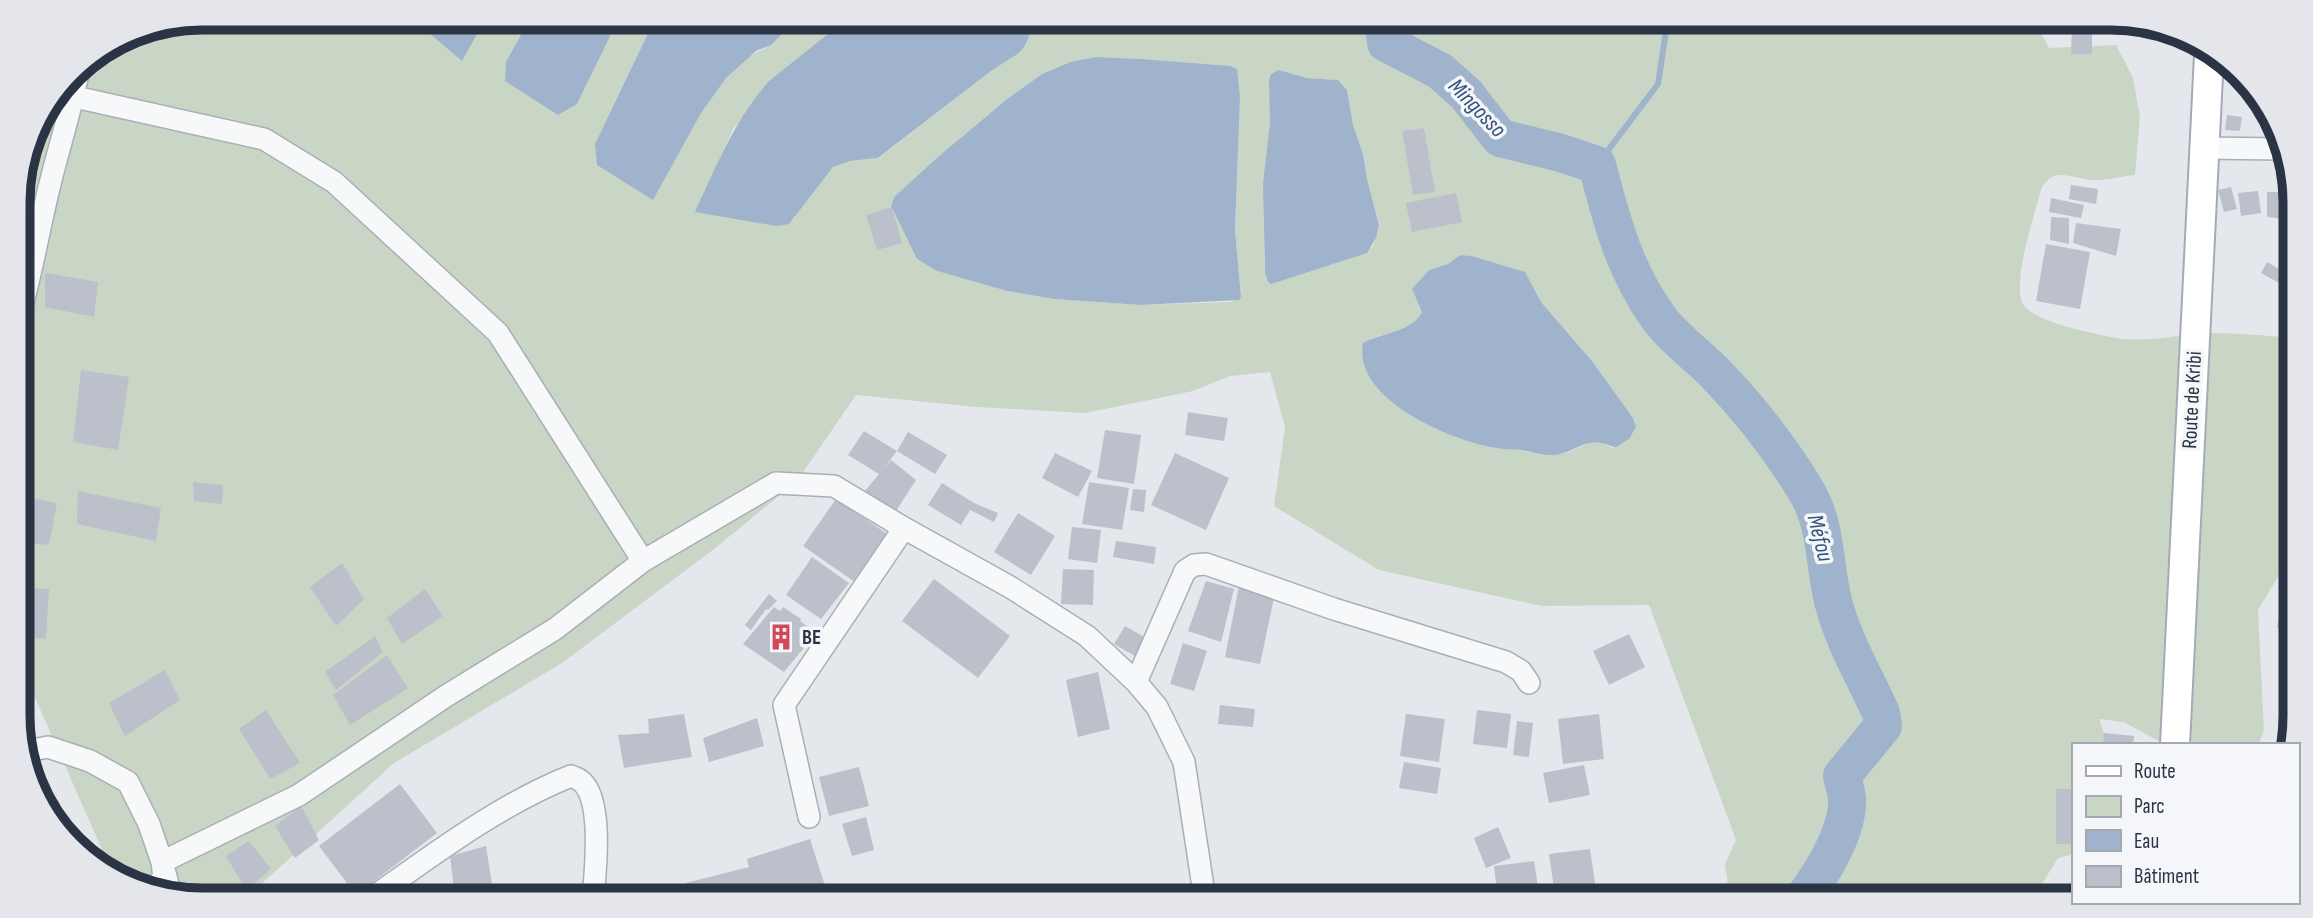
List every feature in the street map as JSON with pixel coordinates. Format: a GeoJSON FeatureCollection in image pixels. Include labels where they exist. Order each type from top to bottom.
{"type":"FeatureCollection","features":[{"type":"Feature","properties":{"kind":"main road","name":"Route de Kribi"},"geometry":{"type":"LineString","coordinates":[[2175,743],[2209,60]]}},
{"type":"Feature","properties":{"kind":"street"},"geometry":{"type":"LineString","coordinates":[[66,95],[264,139],[334,182],[498,332],[643,561]]}},
{"type":"Feature","properties":{"kind":"street"},"geometry":{"type":"LineString","coordinates":[[30,279],[64,98]]}},
{"type":"Feature","properties":{"kind":"street"},"geometry":{"type":"LineString","coordinates":[[2204,148],[2274,149]]}},
{"type":"Feature","properties":{"kind":"street"},"geometry":{"type":"LineString","coordinates":[[162,862],[299,795],[446,696],[555,629],[643,561],[776,483],[834,486],[1010,587],[1087,636],[1136,682],[1157,707],[1184,762],[1203,888]]}},
{"type":"Feature","properties":{"kind":"street"},"geometry":{"type":"LineString","coordinates":[[809,817],[784,705],[904,528]]}},
{"type":"Feature","properties":{"kind":"street"},"geometry":{"type":"LineString","coordinates":[[1136,682],[1185,571],[1194,565],[1206,564],[1506,662],[1521,671],[1529,683]]}},
{"type":"Feature","properties":{"kind":"street"},"geometry":{"type":"LineString","coordinates":[[33,750],[48,747],[90,761],[128,782],[149,824],[168,885]]}},
{"type":"Feature","properties":{"kind":"street"},"geometry":{"type":"LineString","coordinates":[[388,888],[476,827],[549,785],[571,776],[582,781],[592,802],[597,827],[594,888]]}},
{"type":"Feature","properties":{"kind":"street"},"geometry":{"type":"LineString","coordinates":[[159,883],[164,878],[162,862]]}},
{"type":"Feature","properties":{"kind":"green space"},"geometry":{"type":"Polygon","coordinates":[[[201,30],[425,30],[462,60],[479,30],[523,30],[506,62],[577,104],[613,30],[650,30],[595,144],[636,188],[653,199],[682,144],[729,74],[744,60],[771,44],[785,30],[834,30],[804,55],[733,129],[696,211],[776,225],[793,220],[833,167],[850,161],[879,158],[991,71],[1019,53],[1032,30],[2040,30],[2049,48],[2116,45],[2133,78],[2140,117],[2135,175],[2089,180],[2060,175],[2047,180],[2042,187],[2020,278],[2022,302],[2038,316],[2052,322],[2124,339],[2215,333],[2283,337],[2283,442],[2279,444],[2283,472],[2283,568],[2258,610],[2264,731],[2259,743],[2162,743],[2124,722],[2099,719],[2107,743],[2072,743],[2072,854],[2058,858],[2039,888],[1728,888],[1725,864],[1736,840],[1649,605],[1542,606],[1379,570],[1274,506],[1285,427],[1270,372],[1230,376],[1193,391],[1085,413],[977,407],[856,395],[797,481],[714,549],[562,663],[394,763],[257,888],[190,888],[168,885],[126,871],[106,859],[30,686],[30,190],[43,136],[65,97],[97,65],[136,43],[157,36],[201,30]],[[1096,57],[1070,62],[1042,74],[1006,100],[894,197],[891,206],[917,259],[937,271],[1007,291],[1054,299],[1141,305],[1230,302],[1241,297],[1235,230],[1240,98],[1140,59],[1096,57]],[[1279,70],[1266,171],[1265,272],[1296,271],[1345,260],[1373,247],[1379,225],[1363,154],[1353,125],[1347,90],[1338,80],[1307,78],[1279,70]],[[1460,255],[1448,264],[1429,270],[1413,292],[1421,306],[1422,312],[1418,318],[1400,330],[1371,338],[1414,417],[1457,437],[1495,448],[1542,455],[1566,453],[1592,442],[1613,448],[1636,427],[1633,418],[1592,361],[1541,302],[1524,272],[1472,256],[1460,255]]]}},
{"type":"Feature","properties":{"kind":"water"},"geometry":{"type":"Polygon","coordinates":[[[425,30],[479,30],[462,61],[425,30]]]}},
{"type":"Feature","properties":{"kind":"water"},"geometry":{"type":"Polygon","coordinates":[[[523,30],[613,30],[577,104],[558,115],[505,81],[506,62],[523,30]]]}},
{"type":"Feature","properties":{"kind":"water"},"geometry":{"type":"Polygon","coordinates":[[[650,30],[786,30],[771,45],[756,51],[726,78],[701,113],[653,200],[597,165],[595,144],[650,30]]]}},
{"type":"Feature","properties":{"kind":"water"},"geometry":{"type":"Polygon","coordinates":[[[833,30],[1032,30],[1019,53],[991,71],[878,158],[850,161],[833,167],[789,224],[776,226],[695,212],[727,144],[769,81],[833,30]]]}},
{"type":"Feature","properties":{"kind":"water"},"geometry":{"type":"Polygon","coordinates":[[[1096,57],[1230,66],[1237,69],[1240,98],[1235,230],[1241,297],[1239,300],[1141,305],[1054,299],[1007,291],[937,271],[917,259],[891,206],[894,197],[1006,100],[1042,74],[1070,62],[1096,57]]]}},
{"type":"Feature","properties":{"kind":"water"},"geometry":{"type":"Polygon","coordinates":[[[1279,70],[1307,78],[1338,80],[1347,90],[1353,125],[1363,154],[1379,225],[1376,238],[1367,253],[1271,284],[1265,272],[1263,184],[1270,123],[1269,80],[1271,74],[1279,70]]]}},
{"type":"Feature","properties":{"kind":"water"},"geometry":{"type":"Polygon","coordinates":[[[1460,255],[1525,272],[1541,302],[1592,361],[1633,418],[1636,427],[1629,439],[1616,447],[1593,442],[1555,455],[1500,449],[1455,437],[1408,414],[1388,399],[1373,382],[1364,363],[1363,343],[1403,328],[1417,319],[1422,312],[1412,289],[1429,270],[1448,264],[1460,255]]]}},
{"type":"Feature","properties":{"kind":"building"},"geometry":{"type":"Polygon","coordinates":[[[2072,30],[2092,30],[2092,54],[2071,54],[2072,30]]]}},
{"type":"Feature","properties":{"kind":"building"},"geometry":{"type":"Polygon","coordinates":[[[2227,115],[2242,117],[2240,131],[2225,130],[2227,115]]]}},
{"type":"Feature","properties":{"kind":"building"},"geometry":{"type":"Polygon","coordinates":[[[1424,128],[1435,192],[1413,195],[1402,131],[1424,128]]]}},
{"type":"Feature","properties":{"kind":"building"},"geometry":{"type":"Polygon","coordinates":[[[2071,185],[2098,189],[2096,204],[2069,199],[2071,185]]]}},
{"type":"Feature","properties":{"kind":"building"},"geometry":{"type":"Polygon","coordinates":[[[2231,187],[2237,209],[2224,212],[2218,190],[2231,187]]]}},
{"type":"Feature","properties":{"kind":"building"},"geometry":{"type":"Polygon","coordinates":[[[2258,191],[2261,213],[2241,216],[2238,193],[2258,191]]]}},
{"type":"Feature","properties":{"kind":"building"},"geometry":{"type":"Polygon","coordinates":[[[2267,192],[2283,192],[2283,219],[2267,217],[2267,192]]]}},
{"type":"Feature","properties":{"kind":"building"},"geometry":{"type":"Polygon","coordinates":[[[1456,193],[1462,222],[1412,232],[1406,203],[1456,193]]]}},
{"type":"Feature","properties":{"kind":"building"},"geometry":{"type":"Polygon","coordinates":[[[2051,198],[2084,205],[2081,218],[2049,212],[2051,198]]]}},
{"type":"Feature","properties":{"kind":"building"},"geometry":{"type":"Polygon","coordinates":[[[892,207],[902,243],[877,250],[866,215],[892,207]]]}},
{"type":"Feature","properties":{"kind":"building"},"geometry":{"type":"Polygon","coordinates":[[[2051,217],[2069,218],[2069,244],[2050,240],[2051,217]]]}},
{"type":"Feature","properties":{"kind":"building"},"geometry":{"type":"Polygon","coordinates":[[[2076,223],[2121,229],[2116,256],[2073,243],[2076,223]]]}},
{"type":"Feature","properties":{"kind":"building"},"geometry":{"type":"Polygon","coordinates":[[[2046,244],[2090,252],[2080,309],[2036,301],[2046,244]]]}},
{"type":"Feature","properties":{"kind":"building"},"geometry":{"type":"Polygon","coordinates":[[[2267,262],[2283,271],[2283,285],[2261,273],[2267,262]]]}},
{"type":"Feature","properties":{"kind":"building"},"geometry":{"type":"Polygon","coordinates":[[[45,273],[98,282],[94,317],[45,307],[45,273]]]}},
{"type":"Feature","properties":{"kind":"building"},"geometry":{"type":"Polygon","coordinates":[[[81,370],[129,377],[118,450],[73,442],[81,370]]]}},
{"type":"Feature","properties":{"kind":"building"},"geometry":{"type":"Polygon","coordinates":[[[1188,412],[1228,418],[1224,441],[1185,435],[1188,412]]]}},
{"type":"Feature","properties":{"kind":"building"},"geometry":{"type":"Polygon","coordinates":[[[1105,430],[1141,435],[1134,484],[1097,478],[1105,430]]]}},
{"type":"Feature","properties":{"kind":"building"},"geometry":{"type":"Polygon","coordinates":[[[864,431],[897,451],[883,469],[891,460],[916,480],[894,514],[865,491],[879,474],[848,455],[864,431]]]}},
{"type":"Feature","properties":{"kind":"building"},"geometry":{"type":"Polygon","coordinates":[[[908,432],[947,455],[935,474],[897,451],[908,432]]]}},
{"type":"Feature","properties":{"kind":"building"},"geometry":{"type":"Polygon","coordinates":[[[1055,453],[1092,471],[1078,497],[1042,478],[1055,453]]]}},
{"type":"Feature","properties":{"kind":"building"},"geometry":{"type":"Polygon","coordinates":[[[1175,453],[1229,478],[1206,530],[1151,505],[1175,453]]]}},
{"type":"Feature","properties":{"kind":"building"},"geometry":{"type":"Polygon","coordinates":[[[193,482],[223,485],[222,504],[194,501],[193,482]]]}},
{"type":"Feature","properties":{"kind":"building"},"geometry":{"type":"Polygon","coordinates":[[[1089,482],[1129,488],[1122,530],[1082,524],[1089,482]]]}},
{"type":"Feature","properties":{"kind":"building"},"geometry":{"type":"Polygon","coordinates":[[[942,483],[974,503],[998,513],[994,522],[970,510],[961,525],[928,505],[942,483]]]}},
{"type":"Feature","properties":{"kind":"building"},"geometry":{"type":"Polygon","coordinates":[[[1133,489],[1146,490],[1144,512],[1130,510],[1133,489]]]}},
{"type":"Feature","properties":{"kind":"building"},"geometry":{"type":"Polygon","coordinates":[[[78,491],[161,508],[156,541],[77,524],[78,491]]]}},
{"type":"Feature","properties":{"kind":"building"},"geometry":{"type":"Polygon","coordinates":[[[30,498],[57,503],[49,545],[30,543],[30,498]]]}},
{"type":"Feature","properties":{"kind":"building"},"geometry":{"type":"Polygon","coordinates":[[[836,499],[896,540],[862,587],[803,546],[836,499]]]}},
{"type":"Feature","properties":{"kind":"building"},"geometry":{"type":"Polygon","coordinates":[[[1018,513],[1055,536],[1031,575],[994,552],[1018,513]]]}},
{"type":"Feature","properties":{"kind":"building"},"geometry":{"type":"Polygon","coordinates":[[[1072,527],[1101,530],[1097,563],[1068,559],[1072,527]]]}},
{"type":"Feature","properties":{"kind":"building"},"geometry":{"type":"Polygon","coordinates":[[[1116,541],[1156,547],[1154,564],[1113,557],[1116,541]]]}},
{"type":"Feature","properties":{"kind":"building"},"geometry":{"type":"Polygon","coordinates":[[[812,557],[849,583],[821,619],[786,595],[812,557]]]}},
{"type":"Feature","properties":{"kind":"building"},"geometry":{"type":"Polygon","coordinates":[[[342,563],[364,599],[336,626],[310,587],[342,563]]]}},
{"type":"Feature","properties":{"kind":"building"},"geometry":{"type":"Polygon","coordinates":[[[1063,569],[1094,570],[1093,605],[1061,604],[1063,569]]]}},
{"type":"Feature","properties":{"kind":"building"},"geometry":{"type":"Polygon","coordinates":[[[934,579],[1010,636],[978,678],[902,621],[934,579]]]}},
{"type":"Feature","properties":{"kind":"building"},"geometry":{"type":"Polygon","coordinates":[[[1206,581],[1234,589],[1221,642],[1188,631],[1206,581]]]}},
{"type":"Feature","properties":{"kind":"building"},"geometry":{"type":"Polygon","coordinates":[[[1239,586],[1275,593],[1260,664],[1225,657],[1239,586]]]}},
{"type":"Feature","properties":{"kind":"building"},"geometry":{"type":"Polygon","coordinates":[[[30,588],[49,589],[46,639],[30,638],[30,588]]]}},
{"type":"Feature","properties":{"kind":"building"},"geometry":{"type":"Polygon","coordinates":[[[425,589],[443,616],[402,644],[387,618],[425,589]]]}},
{"type":"Feature","properties":{"kind":"building"},"geometry":{"type":"Polygon","coordinates":[[[769,594],[777,601],[766,609],[751,630],[745,625],[769,594]]]}},
{"type":"Feature","properties":{"kind":"building"},"geometry":{"type":"Polygon","coordinates":[[[2282,595],[2283,595],[2283,629],[2277,628],[2282,595]]]}},
{"type":"Feature","properties":{"kind":"building","name":"BE"},"geometry":{"type":"Polygon","coordinates":[[[774,607],[780,611],[783,607],[816,633],[784,672],[743,644],[774,607]]]}},
{"type":"Feature","properties":{"kind":"building"},"geometry":{"type":"Polygon","coordinates":[[[1125,626],[1151,641],[1140,659],[1114,644],[1125,626]]]}},
{"type":"Feature","properties":{"kind":"building"},"geometry":{"type":"Polygon","coordinates":[[[1629,634],[1645,667],[1609,685],[1593,651],[1629,634]]]}},
{"type":"Feature","properties":{"kind":"building"},"geometry":{"type":"Polygon","coordinates":[[[375,636],[383,652],[336,690],[325,672],[375,636]]]}},
{"type":"Feature","properties":{"kind":"building"},"geometry":{"type":"Polygon","coordinates":[[[2281,638],[2283,680],[2280,680],[2281,638]]]}},
{"type":"Feature","properties":{"kind":"building"},"geometry":{"type":"Polygon","coordinates":[[[1183,643],[1207,651],[1194,691],[1170,684],[1183,643]]]}},
{"type":"Feature","properties":{"kind":"building"},"geometry":{"type":"Polygon","coordinates":[[[387,655],[408,688],[350,725],[333,695],[387,655]]]}},
{"type":"Feature","properties":{"kind":"building"},"geometry":{"type":"Polygon","coordinates":[[[165,670],[180,700],[125,736],[109,703],[165,670]]]}},
{"type":"Feature","properties":{"kind":"building"},"geometry":{"type":"Polygon","coordinates":[[[1098,672],[1110,729],[1078,737],[1066,680],[1098,672]]]}},
{"type":"Feature","properties":{"kind":"building"},"geometry":{"type":"Polygon","coordinates":[[[1220,705],[1255,709],[1253,727],[1218,724],[1220,705]]]}},
{"type":"Feature","properties":{"kind":"building"},"geometry":{"type":"Polygon","coordinates":[[[266,710],[300,763],[270,779],[239,729],[266,710]]]}},
{"type":"Feature","properties":{"kind":"building"},"geometry":{"type":"Polygon","coordinates":[[[1477,710],[1511,714],[1507,748],[1473,744],[1477,710]]]}},
{"type":"Feature","properties":{"kind":"building"},"geometry":{"type":"Polygon","coordinates":[[[684,714],[692,757],[624,768],[618,735],[649,733],[648,719],[684,714]]]}},
{"type":"Feature","properties":{"kind":"building"},"geometry":{"type":"Polygon","coordinates":[[[1406,714],[1445,719],[1439,762],[1400,756],[1406,714]]]}},
{"type":"Feature","properties":{"kind":"building"},"geometry":{"type":"Polygon","coordinates":[[[1599,714],[1604,759],[1563,764],[1558,719],[1599,714]]]}},
{"type":"Feature","properties":{"kind":"building"},"geometry":{"type":"Polygon","coordinates":[[[757,718],[764,746],[709,762],[703,738],[757,718]]]}},
{"type":"Feature","properties":{"kind":"building"},"geometry":{"type":"Polygon","coordinates":[[[1517,721],[1533,723],[1529,757],[1513,755],[1517,721]]]}},
{"type":"Feature","properties":{"kind":"building"},"geometry":{"type":"Polygon","coordinates":[[[2104,733],[2134,736],[2133,743],[2103,743],[2104,733]]]}},
{"type":"Feature","properties":{"kind":"building"},"geometry":{"type":"Polygon","coordinates":[[[1404,762],[1441,768],[1437,794],[1399,788],[1404,762]]]}},
{"type":"Feature","properties":{"kind":"building"},"geometry":{"type":"Polygon","coordinates":[[[1584,765],[1590,795],[1549,803],[1543,773],[1584,765]]]}},
{"type":"Feature","properties":{"kind":"building"},"geometry":{"type":"Polygon","coordinates":[[[859,767],[869,806],[829,816],[819,777],[859,767]]]}},
{"type":"Feature","properties":{"kind":"building"},"geometry":{"type":"Polygon","coordinates":[[[400,784],[437,833],[365,888],[351,888],[319,846],[400,784]]]}},
{"type":"Feature","properties":{"kind":"building"},"geometry":{"type":"Polygon","coordinates":[[[2056,789],[2072,789],[2072,844],[2056,844],[2056,789]]]}},
{"type":"Feature","properties":{"kind":"building"},"geometry":{"type":"Polygon","coordinates":[[[301,806],[319,840],[295,858],[275,826],[301,806]]]}},
{"type":"Feature","properties":{"kind":"building"},"geometry":{"type":"Polygon","coordinates":[[[866,817],[874,850],[852,856],[842,824],[866,817]]]}},
{"type":"Feature","properties":{"kind":"building"},"geometry":{"type":"Polygon","coordinates":[[[1498,827],[1511,858],[1486,868],[1474,838],[1498,827]]]}},
{"type":"Feature","properties":{"kind":"building"},"geometry":{"type":"Polygon","coordinates":[[[810,839],[826,888],[687,888],[686,883],[749,867],[747,859],[810,839]]]}},
{"type":"Feature","properties":{"kind":"building"},"geometry":{"type":"Polygon","coordinates":[[[249,841],[271,869],[245,888],[226,856],[249,841]]]}},
{"type":"Feature","properties":{"kind":"building"},"geometry":{"type":"Polygon","coordinates":[[[486,846],[492,884],[454,888],[450,856],[486,846]]]}},
{"type":"Feature","properties":{"kind":"building"},"geometry":{"type":"Polygon","coordinates":[[[1590,849],[1596,888],[1554,888],[1549,854],[1590,849]]]}},
{"type":"Feature","properties":{"kind":"building"},"geometry":{"type":"Polygon","coordinates":[[[1534,861],[1538,887],[1497,888],[1494,866],[1534,861]]]}},
{"type":"Feature","properties":{"kind":"waterway","name":"Méfou"},"geometry":{"type":"LineString","coordinates":[[1384,30],[1386,43],[1440,71],[1466,94],[1500,138],[1597,165],[1621,246],[1649,303],[1667,328],[1714,372],[1753,415],[1808,494],[1819,520],[1837,616],[1881,713],[1883,726],[1842,776],[1847,798],[1843,824],[1839,838],[1810,888]]}},
{"type":"Feature","properties":{"kind":"waterway"},"geometry":{"type":"LineString","coordinates":[[1597,165],[1658,84],[1666,30]]}},
{"type":"Feature","properties":{"kind":"place","name":"BE"},"geometry":{"type":"Point","coordinates":[781,637]}},
{"type":"Feature","properties":{"kind":"water label","name":"Mingosso"},"geometry":{"type":"Point","coordinates":[1477,108]}}]}
